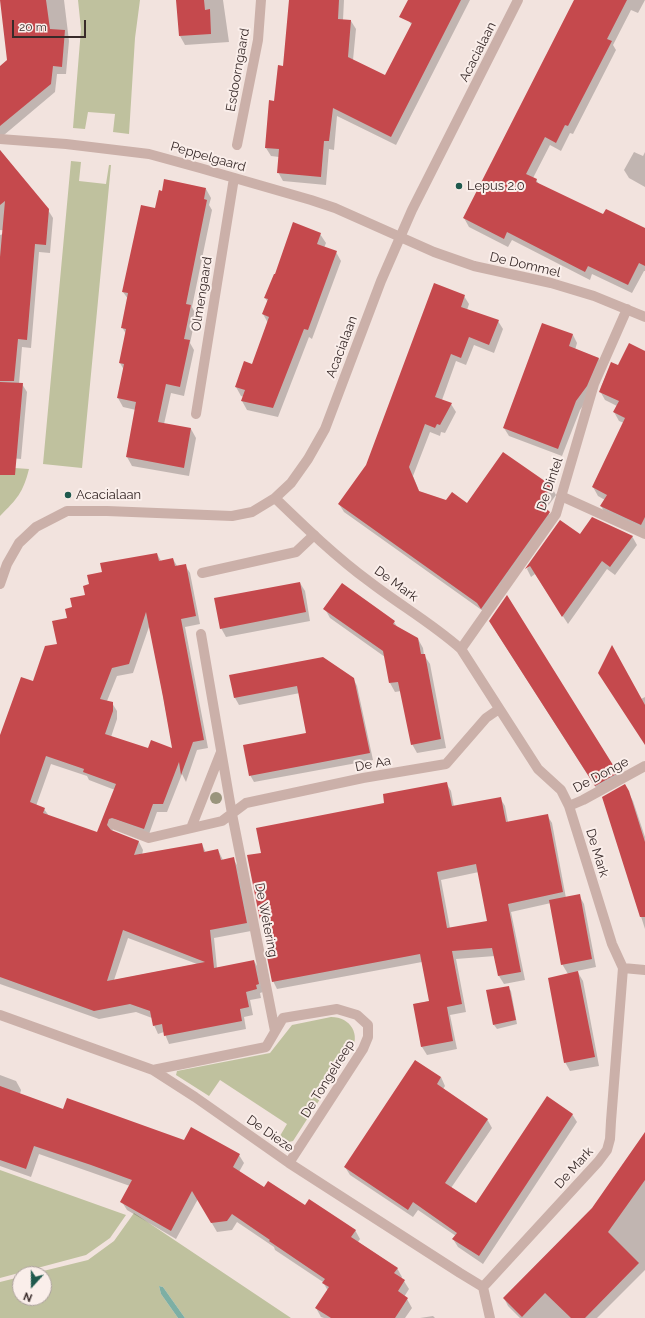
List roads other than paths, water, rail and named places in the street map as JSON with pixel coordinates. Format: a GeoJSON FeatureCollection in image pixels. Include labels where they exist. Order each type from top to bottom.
{"type":"FeatureCollection","features":[{"type":"Feature","properties":{"kind":"street","name":"Esdoorngaard"},"geometry":{"type":"LineString","coordinates":[[237,145],[258,40],[261,0]]}},
{"type":"Feature","properties":{"kind":"street","name":"Acacialaan"},"geometry":{"type":"LineString","coordinates":[[0,584],[7,564],[19,543],[36,526],[67,512],[107,511],[232,516],[252,512],[275,498],[291,482],[308,459],[325,429],[381,281],[412,210],[518,0]]}},
{"type":"Feature","properties":{"kind":"street","name":"Peppelgaard"},"geometry":{"type":"LineString","coordinates":[[0,139],[66,144],[149,154],[335,208],[400,238]]}},
{"type":"Feature","properties":{"kind":"street","name":"Olmengaard"},"geometry":{"type":"LineString","coordinates":[[196,414],[234,178]]}},
{"type":"Feature","properties":{"kind":"street","name":"De Dommel"},"geometry":{"type":"LineString","coordinates":[[400,238],[474,266],[552,283],[594,296],[645,317]]}},
{"type":"Feature","properties":{"kind":"street","name":"De Dintel"},"geometry":{"type":"LineString","coordinates":[[460,649],[556,514],[594,384],[627,309]]}},
{"type":"Feature","properties":{"kind":"street"},"geometry":{"type":"LineString","coordinates":[[561,496],[645,534]]}},
{"type":"Feature","properties":{"kind":"street","name":"De Mark"},"geometry":{"type":"LineString","coordinates":[[275,498],[314,535],[369,581],[460,649],[538,769],[561,790],[569,806],[612,944],[622,968],[612,1121],[607,1150],[598,1162],[483,1286]]}},
{"type":"Feature","properties":{"kind":"street"},"geometry":{"type":"LineString","coordinates":[[202,573],[296,552],[314,535]]}},
{"type":"Feature","properties":{"kind":"street","name":"De Wetering"},"geometry":{"type":"LineString","coordinates":[[201,634],[232,814],[275,1031]]}},
{"type":"Feature","properties":{"kind":"street","name":"De Aa"},"geometry":{"type":"LineString","coordinates":[[232,814],[246,803],[363,778],[446,764],[486,718],[499,709]]}},
{"type":"Feature","properties":{"kind":"street"},"geometry":{"type":"LineString","coordinates":[[191,828],[221,752]]}},
{"type":"Feature","properties":{"kind":"street","name":"De Donge"},"geometry":{"type":"LineString","coordinates":[[569,806],[589,797],[645,766]]}},
{"type":"Feature","properties":{"kind":"street"},"geometry":{"type":"LineString","coordinates":[[114,824],[149,838],[222,821],[232,814]]}},
{"type":"Feature","properties":{"kind":"street"},"geometry":{"type":"LineString","coordinates":[[622,968],[645,970]]}},
{"type":"Feature","properties":{"kind":"street","name":"De Tongelreep"},"geometry":{"type":"LineString","coordinates":[[153,1070],[266,1046],[284,1018],[337,1009],[357,1015],[368,1025],[368,1037],[363,1049],[289,1163]]}},
{"type":"Feature","properties":{"kind":"street","name":"De Dieze"},"geometry":{"type":"LineString","coordinates":[[0,1015],[153,1070],[289,1163],[460,1273],[483,1286]]}},
{"type":"Feature","properties":{"kind":"street"},"geometry":{"type":"LineString","coordinates":[[483,1286],[490,1318]]}},
{"type":"Feature","properties":{"kind":"water"},"geometry":{"type":"Polygon","coordinates":[[[159,1286],[163,1287],[185,1318],[178,1318],[161,1294],[159,1286]]]}},
{"type":"Feature","properties":{"kind":"place","name":"Lepus 2.0"},"geometry":{"type":"Point","coordinates":[459,186]}},
{"type":"Feature","properties":{"kind":"place","name":"Acacialaan"},"geometry":{"type":"Point","coordinates":[68,495]}}]}
